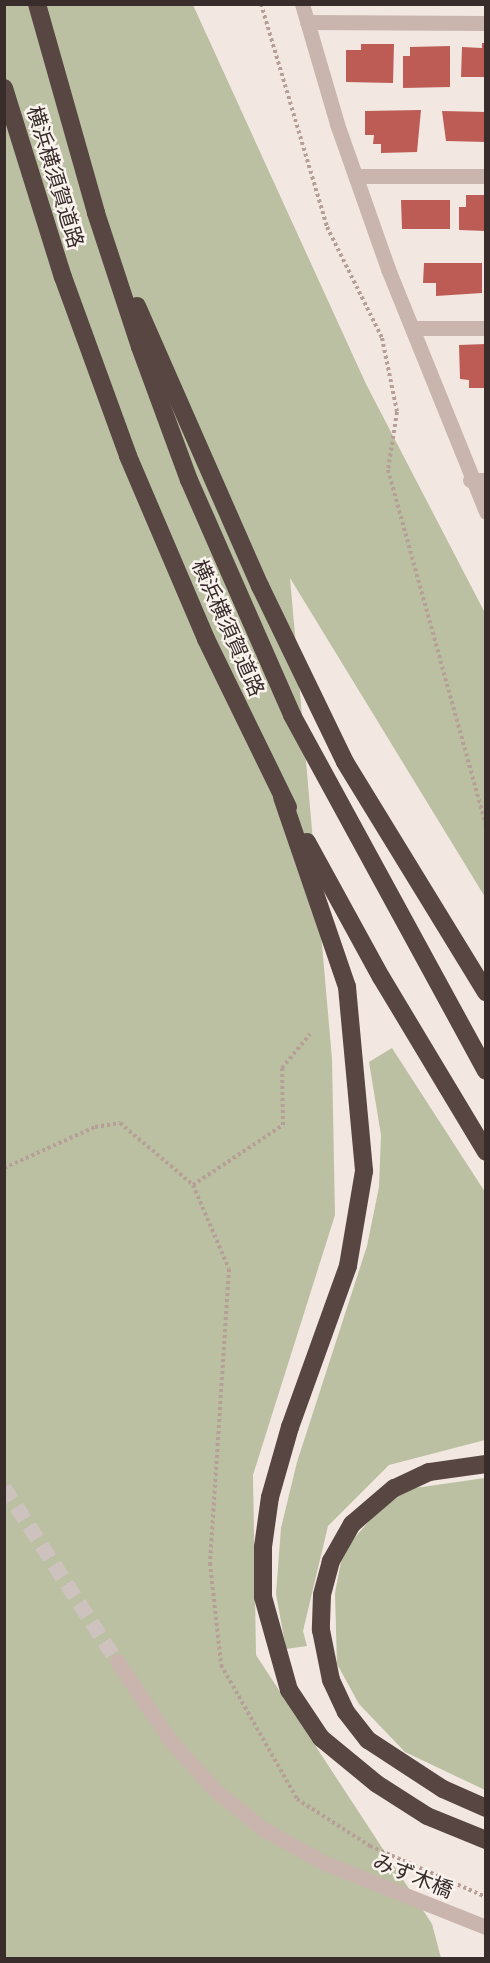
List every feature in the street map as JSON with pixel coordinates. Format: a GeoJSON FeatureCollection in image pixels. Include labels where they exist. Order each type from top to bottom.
{"type":"FeatureCollection","features":[{"type":"Feature","properties":{"kind":"highway","name":"横浜横須賀道路"},"geometry":{"type":"LineString","coordinates":[[37,4],[96,213],[140,347],[189,480],[292,714],[486,1071]]}},
{"type":"Feature","properties":{"kind":"highway","name":"横浜横須賀道路"},"geometry":{"type":"LineString","coordinates":[[4,88],[63,277],[128,456],[206,639],[282,797],[381,977],[486,1152]]}},
{"type":"Feature","properties":{"kind":"highway"},"geometry":{"type":"LineString","coordinates":[[96,213],[260,586],[345,762],[486,992]]}},
{"type":"Feature","properties":{"kind":"highway"},"geometry":{"type":"LineString","coordinates":[[282,797],[347,987],[364,1171],[348,1266],[290,1428],[270,1497],[263,1547],[263,1597],[289,1690],[321,1738],[377,1784],[427,1816],[486,1840]]}},
{"type":"Feature","properties":{"kind":"highway"},"geometry":{"type":"LineString","coordinates":[[486,1464],[429,1472],[411,1480],[394,1488],[352,1524],[331,1561],[322,1595],[321,1630],[331,1680],[346,1712],[368,1740],[443,1789],[486,1808]]}},
{"type":"Feature","properties":{"kind":"street"},"geometry":{"type":"LineString","coordinates":[[302,4],[388,269],[478,480],[486,512]]}},
{"type":"Feature","properties":{"kind":"street"},"geometry":{"type":"LineString","coordinates":[[307,22],[486,23]]}},
{"type":"Feature","properties":{"kind":"street"},"geometry":{"type":"LineString","coordinates":[[356,176],[486,176]]}},
{"type":"Feature","properties":{"kind":"street"},"geometry":{"type":"LineString","coordinates":[[414,328],[486,328]]}},
{"type":"Feature","properties":{"kind":"street","name":"みず木橋"},"geometry":{"type":"LineString","coordinates":[[117,1661],[170,1740],[215,1790],[262,1829],[326,1863],[486,1927]]}},
{"type":"Feature","properties":{"kind":"path"},"geometry":{"type":"LineString","coordinates":[[261,4],[327,227],[382,338],[397,412],[388,470],[486,826]]}},
{"type":"Feature","properties":{"kind":"path"},"geometry":{"type":"LineString","coordinates":[[193,1185],[283,1125],[282,1068],[310,1034]]}},
{"type":"Feature","properties":{"kind":"path"},"geometry":{"type":"LineString","coordinates":[[4,1168],[95,1126]]}},
{"type":"Feature","properties":{"kind":"green space"},"geometry":{"type":"Polygon","coordinates":[[[5,5],[193,5],[366,384],[485,613],[485,897],[290,578],[332,1059],[335,1215],[253,1475],[256,1655],[432,1924],[441,1958],[5,1958],[5,5]]]}},
{"type":"Feature","properties":{"kind":"green space"},"geometry":{"type":"Polygon","coordinates":[[[392,1048],[485,1192],[485,1440],[389,1465],[328,1526],[303,1631],[307,1646],[286,1649],[276,1594],[281,1528],[297,1462],[367,1246],[379,1187],[381,1135],[369,1062],[392,1048]]]}},
{"type":"Feature","properties":{"kind":"green space"},"geometry":{"type":"Polygon","coordinates":[[[485,1478],[485,1790],[405,1752],[359,1704],[337,1664],[335,1593],[343,1551],[377,1512],[408,1489],[485,1478]]]}},
{"type":"Feature","properties":{"kind":"building"},"geometry":{"type":"Polygon","coordinates":[[[482,43],[486,43],[486,77],[461,77],[462,47],[482,48],[482,43]]]}},
{"type":"Feature","properties":{"kind":"building"},"geometry":{"type":"Polygon","coordinates":[[[361,44],[394,44],[393,83],[346,82],[346,50],[361,50],[361,44]]]}},
{"type":"Feature","properties":{"kind":"building"},"geometry":{"type":"Polygon","coordinates":[[[450,46],[450,87],[403,88],[403,56],[410,56],[410,47],[450,46]]]}},
{"type":"Feature","properties":{"kind":"building"},"geometry":{"type":"Polygon","coordinates":[[[421,110],[417,152],[381,153],[381,144],[373,144],[374,135],[365,135],[365,111],[421,110]]]}},
{"type":"Feature","properties":{"kind":"building"},"geometry":{"type":"Polygon","coordinates":[[[442,111],[486,112],[486,142],[446,141],[442,111]]]}},
{"type":"Feature","properties":{"kind":"building"},"geometry":{"type":"Polygon","coordinates":[[[466,195],[486,195],[486,231],[459,230],[459,207],[466,207],[466,195]]]}},
{"type":"Feature","properties":{"kind":"building"},"geometry":{"type":"Polygon","coordinates":[[[401,200],[450,200],[450,229],[402,229],[401,200]]]}},
{"type":"Feature","properties":{"kind":"building"},"geometry":{"type":"Polygon","coordinates":[[[424,263],[482,263],[482,293],[436,296],[436,283],[423,283],[424,263]]]}},
{"type":"Feature","properties":{"kind":"building"},"geometry":{"type":"Polygon","coordinates":[[[486,344],[486,388],[469,388],[469,380],[460,379],[459,345],[486,344]]]}},
{"type":"Feature","properties":{"kind":"tunnel"},"geometry":{"type":"LineString","coordinates":[[4,1487],[117,1661]]}}]}
